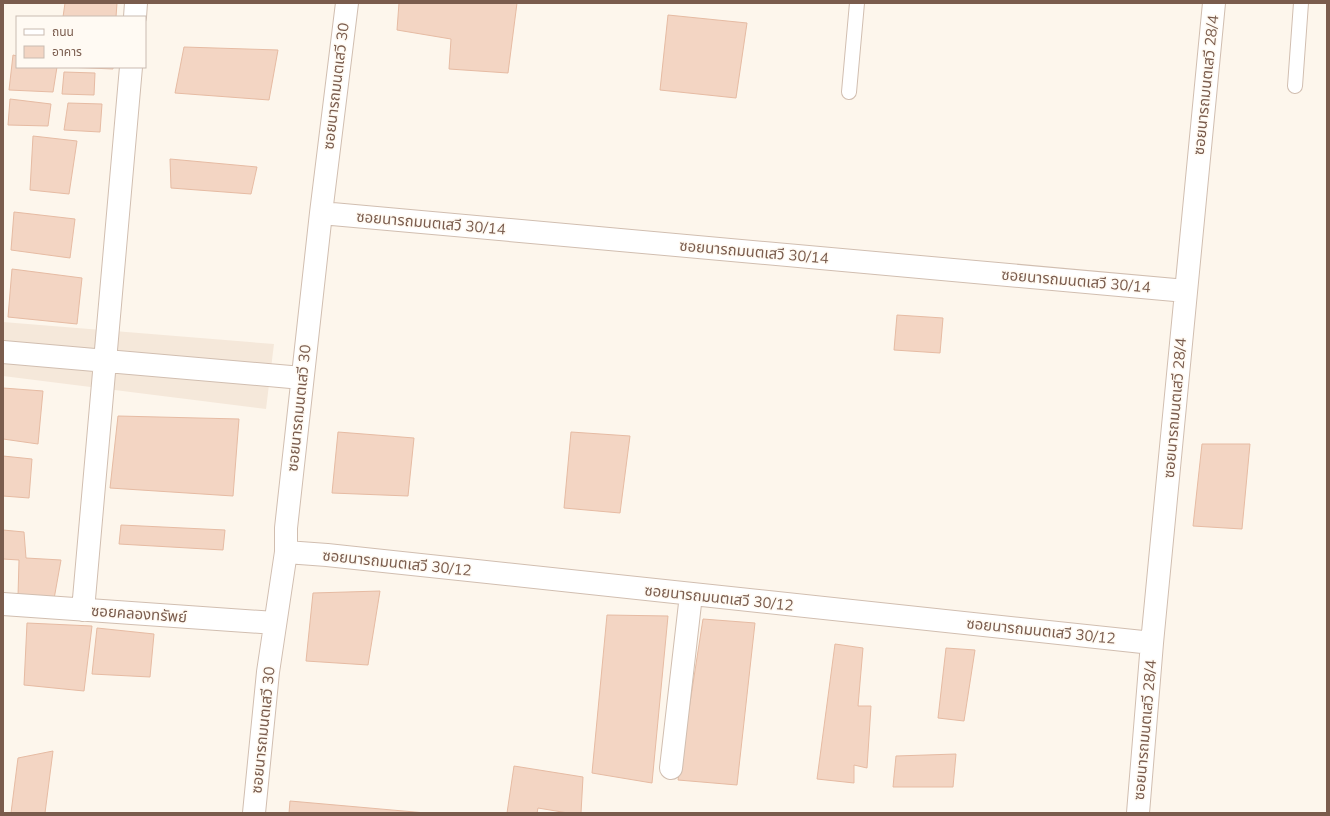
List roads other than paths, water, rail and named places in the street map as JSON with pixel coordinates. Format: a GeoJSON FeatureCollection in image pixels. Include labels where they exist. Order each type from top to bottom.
{"type":"FeatureCollection","features":[{"type":"Feature","properties":{"kind":"street"},"geometry":{"type":"LineString","coordinates":[[135,16],[136,3]]}},
{"type":"Feature","properties":{"kind":"street","name":"ซอยนารถมนตเสวี 30"},"geometry":{"type":"LineString","coordinates":[[254,813],[268,672],[286,552],[286,528],[302,378],[346,3]]}},
{"type":"Feature","properties":{"kind":"street","name":"ซอยนารถมนตเสวี 28/4"},"geometry":{"type":"LineString","coordinates":[[1138,813],[1152,643],[1214,3]]}},
{"type":"Feature","properties":{"kind":"street"},"geometry":{"type":"LineString","coordinates":[[83,610],[131,68]]}},
{"type":"Feature","properties":{"kind":"street","name":"ซอยนารถมนตเสวี 30/14"},"geometry":{"type":"LineString","coordinates":[[321,213],[1186,291]]}},
{"type":"Feature","properties":{"kind":"street"},"geometry":{"type":"LineString","coordinates":[[3,352],[302,378]]}},
{"type":"Feature","properties":{"kind":"street","name":"ซอยนารถมนตเสวี 30/12"},"geometry":{"type":"LineString","coordinates":[[286,552],[327,555],[1152,643]]}},
{"type":"Feature","properties":{"kind":"street"},"geometry":{"type":"LineString","coordinates":[[671,768],[691,595]]}},
{"type":"Feature","properties":{"kind":"street","name":"ซอยคลองทรัพย์"},"geometry":{"type":"LineString","coordinates":[[3,604],[275,623]]}},
{"type":"Feature","properties":{"kind":"lane"},"geometry":{"type":"LineString","coordinates":[[849,92],[857,3]]}},
{"type":"Feature","properties":{"kind":"lane"},"geometry":{"type":"LineString","coordinates":[[1295,86],[1301,3]]}}]}
